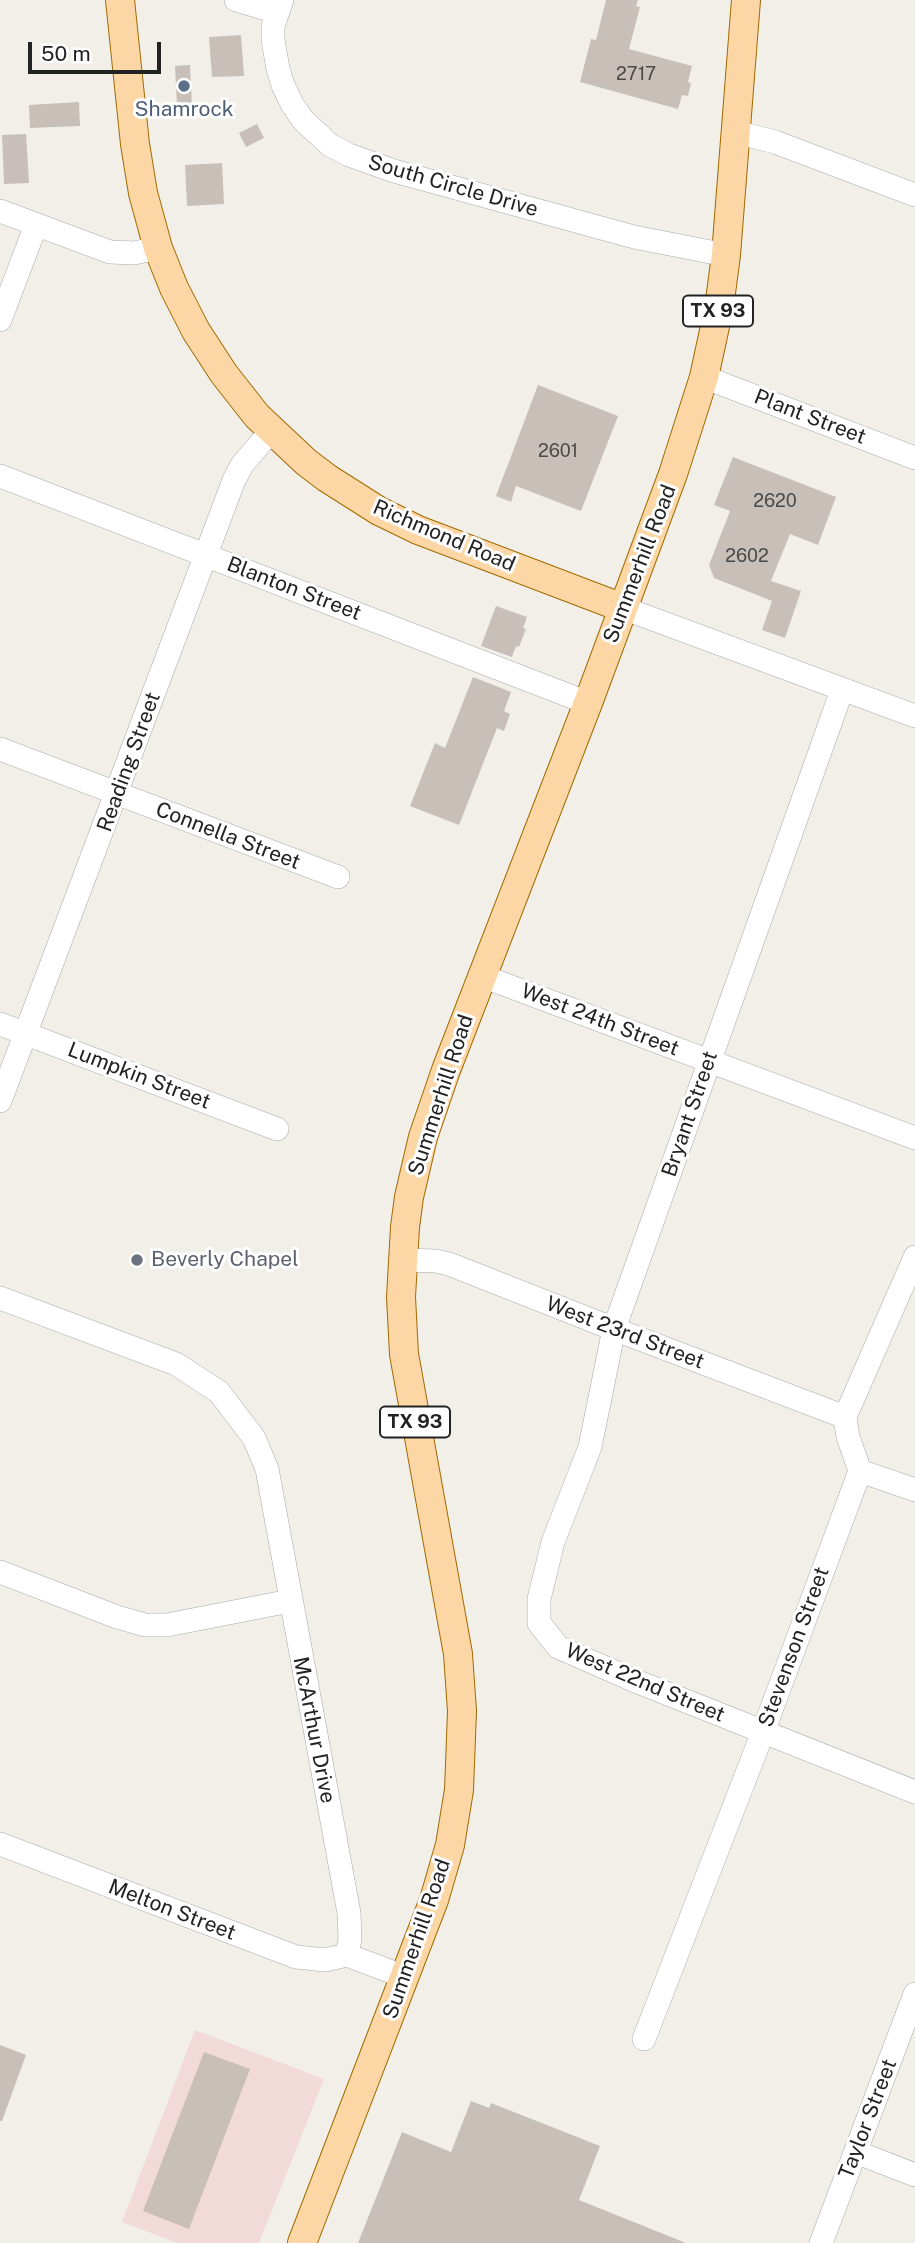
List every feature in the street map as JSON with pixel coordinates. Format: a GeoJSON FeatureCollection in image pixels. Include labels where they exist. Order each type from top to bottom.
{"type":"FeatureCollection","features":[{"type":"Feature","properties":{"kind":"main road","name":"Richmond Road"},"geometry":{"type":"LineString","coordinates":[[120,0],[135,144],[143,193],[159,248],[174,288],[196,331],[224,374],[271,431],[327,478],[379,512],[418,530],[623,608]]}},
{"type":"Feature","properties":{"kind":"main road","name":"Summerhill Road"},"geometry":{"type":"LineString","coordinates":[[302,2243],[434,1900],[450,1845],[459,1790],[462,1720],[456,1641],[404,1354],[401,1297],[409,1197],[423,1137],[446,1069],[588,703],[673,474],[704,376],[719,308],[726,255],[747,0]]}},
{"type":"Feature","properties":{"kind":"street"},"geometry":{"type":"LineString","coordinates":[[236,0],[279,6]]}},
{"type":"Feature","properties":{"kind":"street","name":"South Circle Drive"},"geometry":{"type":"LineString","coordinates":[[279,6],[273,40],[283,85],[303,120],[330,145],[349,155],[394,171],[635,237],[726,255]]}},
{"type":"Feature","properties":{"kind":"street"},"geometry":{"type":"LineString","coordinates":[[736,132],[775,142],[915,195]]}},
{"type":"Feature","properties":{"kind":"street"},"geometry":{"type":"LineString","coordinates":[[0,211],[110,252],[134,253],[159,248]]}},
{"type":"Feature","properties":{"kind":"street"},"geometry":{"type":"LineString","coordinates":[[0,320],[36,225]]}},
{"type":"Feature","properties":{"kind":"street","name":"Plant Street"},"geometry":{"type":"LineString","coordinates":[[704,376],[915,458]]}},
{"type":"Feature","properties":{"kind":"street","name":"Reading Street"},"geometry":{"type":"LineString","coordinates":[[0,1101],[205,554],[242,465],[271,431]]}},
{"type":"Feature","properties":{"kind":"street","name":"Blanton Street"},"geometry":{"type":"LineString","coordinates":[[0,476],[588,703]]}},
{"type":"Feature","properties":{"kind":"street","name":"Richmond Road"},"geometry":{"type":"LineString","coordinates":[[623,608],[915,716]]}},
{"type":"Feature","properties":{"kind":"street","name":"Bryant Street"},"geometry":{"type":"LineString","coordinates":[[553,1542],[590,1447],[614,1329],[842,690]]}},
{"type":"Feature","properties":{"kind":"street","name":"Connella Street"},"geometry":{"type":"LineString","coordinates":[[0,749],[338,877]]}},
{"type":"Feature","properties":{"kind":"street","name":"West 24th Street"},"geometry":{"type":"LineString","coordinates":[[482,976],[915,1138]]}},
{"type":"Feature","properties":{"kind":"street","name":"Lumpkin Street"},"geometry":{"type":"LineString","coordinates":[[0,1024],[277,1129]]}},
{"type":"Feature","properties":{"kind":"street"},"geometry":{"type":"LineString","coordinates":[[915,1256],[845,1416],[848,1437],[860,1471],[915,1490]]}},
{"type":"Feature","properties":{"kind":"street","name":"West 23rd Street"},"geometry":{"type":"LineString","coordinates":[[403,1260],[449,1264],[845,1416]]}},
{"type":"Feature","properties":{"kind":"street","name":"McArthur Drive"},"geometry":{"type":"LineString","coordinates":[[0,1298],[176,1364],[219,1392],[254,1437],[267,1469],[349,1913],[350,1938],[347,1955]]}},
{"type":"Feature","properties":{"kind":"street","name":"Stevenson Street"},"geometry":{"type":"LineString","coordinates":[[644,2039],[763,1732],[860,1471]]}},
{"type":"Feature","properties":{"kind":"street","name":"West 22nd Street"},"geometry":{"type":"LineString","coordinates":[[553,1542],[540,1599],[539,1623],[558,1647],[633,1680],[915,1792]]}},
{"type":"Feature","properties":{"kind":"street"},"geometry":{"type":"LineString","coordinates":[[0,1572],[145,1625],[167,1625],[290,1601]]}},
{"type":"Feature","properties":{"kind":"street","name":"Melton Street"},"geometry":{"type":"LineString","coordinates":[[0,1844],[296,1957],[325,1960],[347,1955]]}},
{"type":"Feature","properties":{"kind":"street"},"geometry":{"type":"LineString","coordinates":[[347,1955],[405,1977]]}},
{"type":"Feature","properties":{"kind":"street","name":"Taylor Street"},"geometry":{"type":"LineString","coordinates":[[821,2243],[915,1994]]}},
{"type":"Feature","properties":{"kind":"street"},"geometry":{"type":"LineString","coordinates":[[856,2152],[915,2175]]}},
{"type":"Feature","properties":{"kind":"shaded area"},"geometry":{"type":"Polygon","coordinates":[[[195,2030],[324,2079],[259,2243],[177,2243],[122,2222],[195,2030]]]}},
{"type":"Feature","properties":{"kind":"building"},"geometry":{"type":"Polygon","coordinates":[[[606,0],[638,0],[636,6],[640,7],[629,49],[692,66],[688,96],[682,95],[678,109],[580,82],[591,39],[596,40],[606,0]]]}},
{"type":"Feature","properties":{"kind":"building"},"geometry":{"type":"Polygon","coordinates":[[[241,35],[244,76],[212,77],[209,37],[241,35]]]}},
{"type":"Feature","properties":{"kind":"building","name":"Shamrock"},"geometry":{"type":"Polygon","coordinates":[[[190,65],[192,106],[177,107],[175,66],[190,65]]]}},
{"type":"Feature","properties":{"kind":"building"},"geometry":{"type":"Polygon","coordinates":[[[79,102],[80,126],[30,128],[29,105],[79,102]]]}},
{"type":"Feature","properties":{"kind":"building"},"geometry":{"type":"Polygon","coordinates":[[[257,124],[264,138],[246,147],[239,133],[257,124]]]}},
{"type":"Feature","properties":{"kind":"building"},"geometry":{"type":"Polygon","coordinates":[[[26,134],[29,183],[4,184],[2,135],[26,134]]]}},
{"type":"Feature","properties":{"kind":"building"},"geometry":{"type":"Polygon","coordinates":[[[222,163],[224,204],[187,206],[185,165],[222,163]]]}},
{"type":"Feature","properties":{"kind":"building"},"geometry":{"type":"Polygon","coordinates":[[[538,385],[618,416],[581,511],[516,486],[511,502],[496,496],[538,385]]]}},
{"type":"Feature","properties":{"kind":"building"},"geometry":{"type":"Polygon","coordinates":[[[733,457],[836,497],[818,545],[790,534],[771,581],[801,591],[785,638],[762,630],[772,601],[714,578],[709,565],[730,511],[714,505],[733,457]]]}},
{"type":"Feature","properties":{"kind":"building"},"geometry":{"type":"Polygon","coordinates":[[[496,606],[527,617],[523,628],[526,629],[512,657],[481,646],[496,606]]]}},
{"type":"Feature","properties":{"kind":"building"},"geometry":{"type":"Polygon","coordinates":[[[473,677],[511,692],[504,711],[510,714],[504,731],[497,728],[459,825],[410,806],[435,743],[445,748],[473,677]]]}},
{"type":"Feature","properties":{"kind":"building"},"geometry":{"type":"Polygon","coordinates":[[[0,2045],[26,2055],[2,2121],[0,2121],[0,2045]]]}},
{"type":"Feature","properties":{"kind":"building"},"geometry":{"type":"Polygon","coordinates":[[[204,2052],[250,2069],[189,2229],[143,2211],[204,2052]]]}},
{"type":"Feature","properties":{"kind":"building"},"geometry":{"type":"Polygon","coordinates":[[[471,2101],[489,2108],[491,2103],[600,2146],[579,2200],[686,2243],[358,2243],[402,2132],[451,2152],[471,2101]]]}},
{"type":"Feature","properties":{"kind":"place","name":"Shamrock"},"geometry":{"type":"Point","coordinates":[184,86]}},
{"type":"Feature","properties":{"kind":"place","name":"Beverly Chapel"},"geometry":{"type":"Point","coordinates":[137,1260]}}]}
